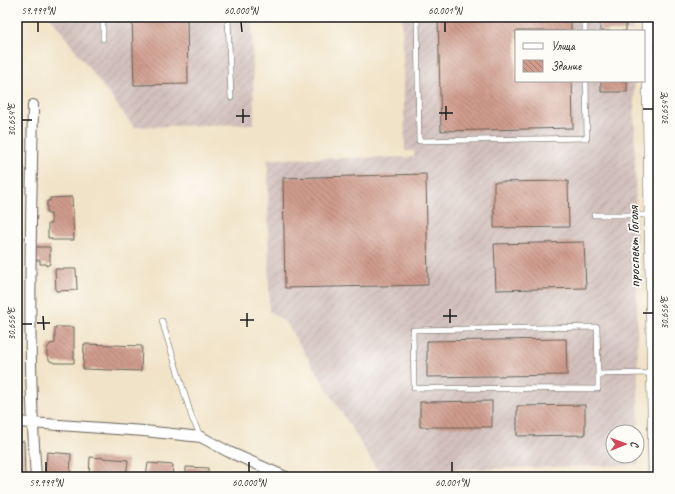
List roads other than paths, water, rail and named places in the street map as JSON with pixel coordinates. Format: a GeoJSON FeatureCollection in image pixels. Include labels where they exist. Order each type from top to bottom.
{"type":"FeatureCollection","features":[{"type":"Feature","properties":{"kind":"street","name":"проспект Гоголя"},"geometry":{"type":"LineString","coordinates":[[648,17],[653,210],[653,373],[656,455],[655,477]]}},
{"type":"Feature","properties":{"kind":"street"},"geometry":{"type":"LineString","coordinates":[[33,105],[30,270],[32,422],[36,477]]}},
{"type":"Feature","properties":{"kind":"street"},"geometry":{"type":"LineString","coordinates":[[17,422],[144,431],[201,437],[229,452],[286,477]]}},
{"type":"Feature","properties":{"kind":"lane"},"geometry":{"type":"LineString","coordinates":[[103,17],[103,39]]}},
{"type":"Feature","properties":{"kind":"lane"},"geometry":{"type":"LineString","coordinates":[[228,17],[231,98]]}},
{"type":"Feature","properties":{"kind":"lane"},"geometry":{"type":"LineString","coordinates":[[417,17],[420,141],[587,138],[586,82]]}},
{"type":"Feature","properties":{"kind":"lane"},"geometry":{"type":"LineString","coordinates":[[585,17],[585,30]]}},
{"type":"Feature","properties":{"kind":"lane"},"geometry":{"type":"LineString","coordinates":[[594,215],[653,210]]}},
{"type":"Feature","properties":{"kind":"lane"},"geometry":{"type":"LineString","coordinates":[[162,321],[192,418],[201,437]]}},
{"type":"Feature","properties":{"kind":"lane"},"geometry":{"type":"LineString","coordinates":[[597,327],[598,374],[598,389],[414,388],[413,330],[597,327]]}},
{"type":"Feature","properties":{"kind":"lane"},"geometry":{"type":"LineString","coordinates":[[598,374],[653,373]]}}]}
